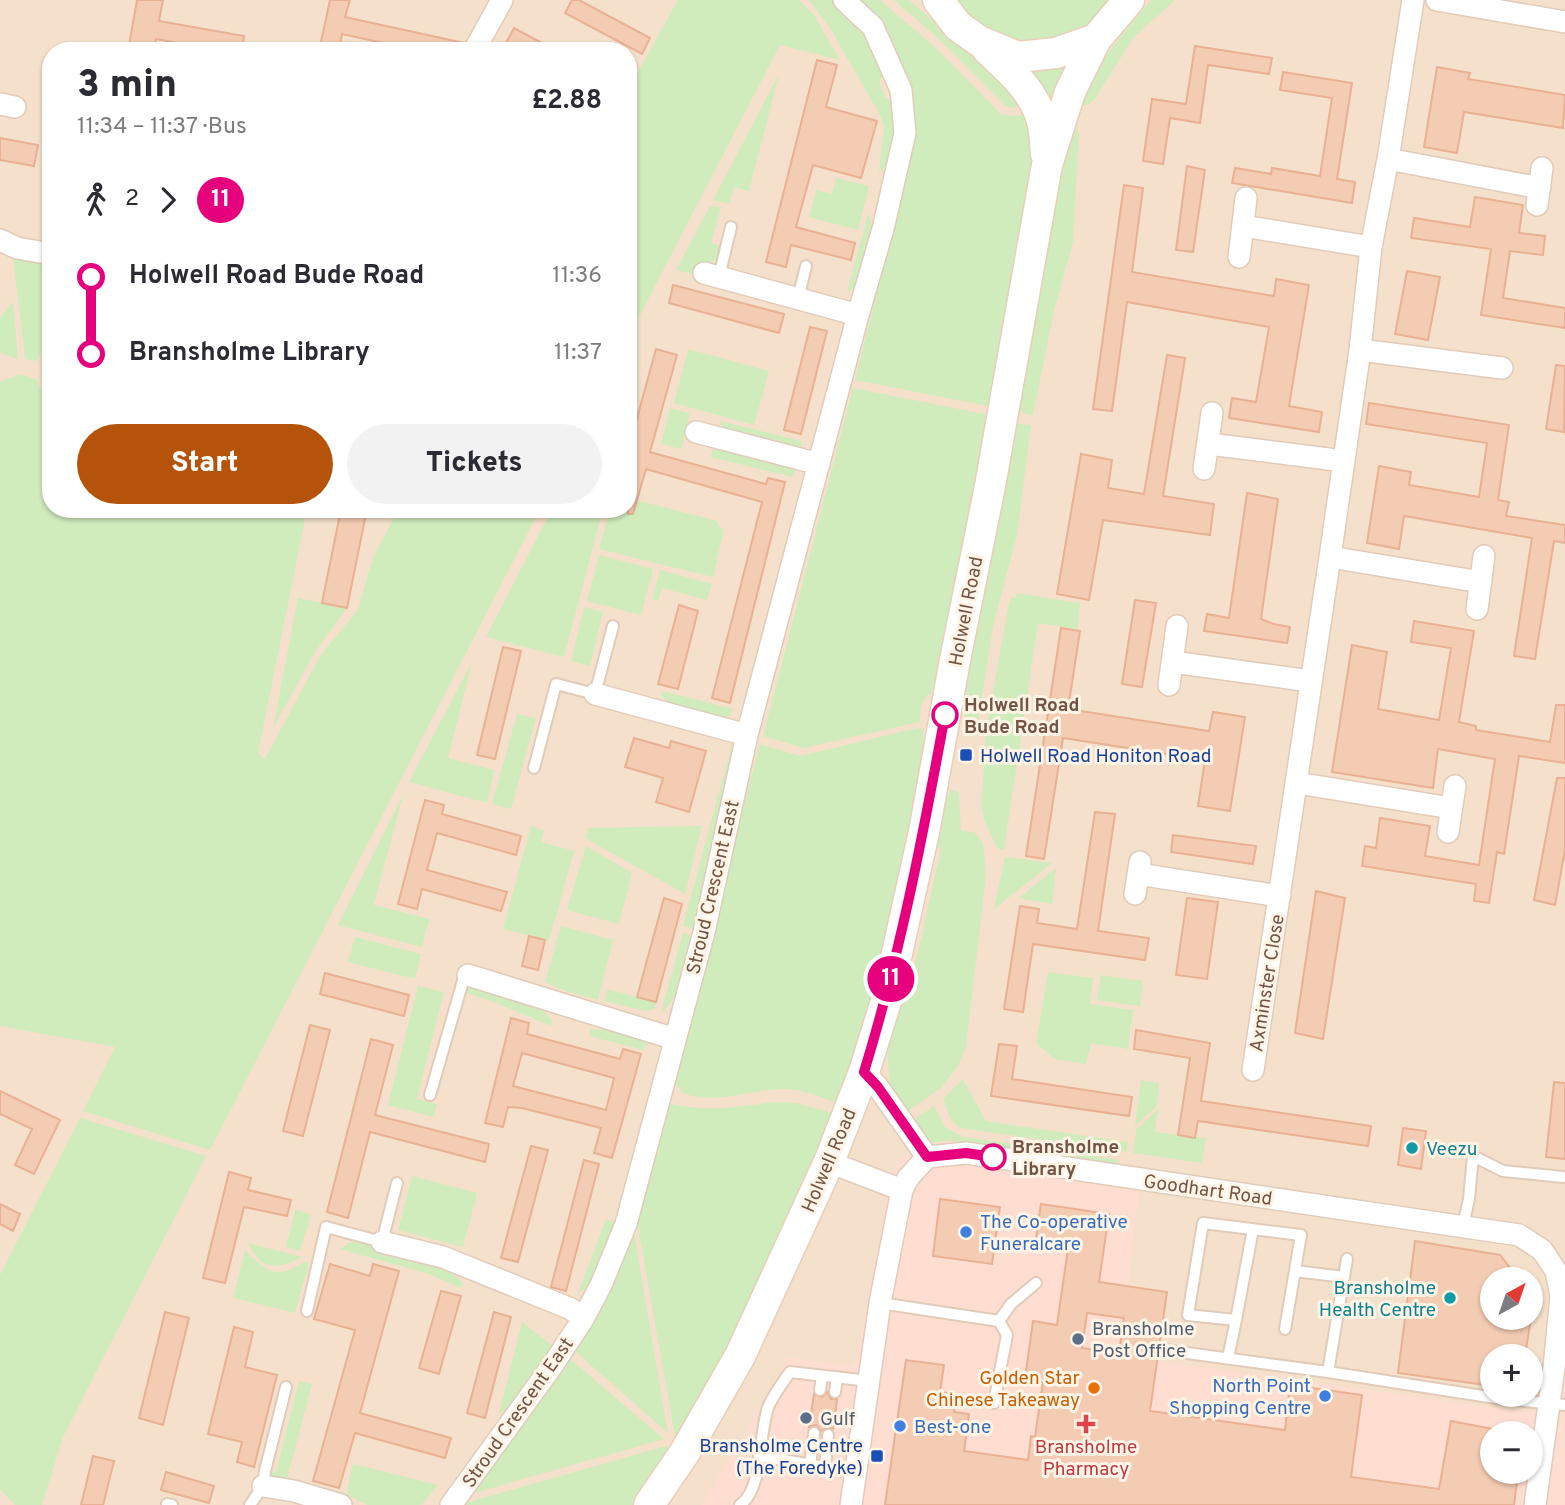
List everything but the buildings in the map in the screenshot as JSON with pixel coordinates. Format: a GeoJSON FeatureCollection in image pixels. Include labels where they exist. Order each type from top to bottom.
{"type":"FeatureCollection","features":[{"type":"Feature","properties":{"kind":"street"},"geometry":{"type":"LineString","coordinates":[[479,42],[502,0]]}},
{"type":"Feature","properties":{"kind":"street","name":"Stroud Crescent East"},"geometry":{"type":"LineString","coordinates":[[451,1505],[514,1420],[583,1319],[601,1285],[626,1224],[704,932],[747,735],[883,229],[905,133],[901,90],[873,27],[844,0]]}},
{"type":"Feature","properties":{"kind":"street"},"geometry":{"type":"LineString","coordinates":[[924,0],[968,34],[1018,57],[1056,53],[1096,39]]}},
{"type":"Feature","properties":{"kind":"street","name":"Holwell Road"},"geometry":{"type":"LineString","coordinates":[[938,0],[968,34],[1017,79],[1033,98],[1042,121],[1047,165]]}},
{"type":"Feature","properties":{"kind":"street","name":"Holwell Road"},"geometry":{"type":"LineString","coordinates":[[649,1505],[685,1452],[740,1356],[830,1162],[864,1072],[887,998],[924,832],[990,486],[1047,165],[1070,92],[1096,39],[1129,0]]}},
{"type":"Feature","properties":{"kind":"street","name":"Axminster Close"},"geometry":{"type":"LineString","coordinates":[[1253,1070],[1360,350],[1371,247],[1413,0]]}},
{"type":"Feature","properties":{"kind":"street"},"geometry":{"type":"LineString","coordinates":[[1437,0],[1565,22]]}},
{"type":"Feature","properties":{"kind":"street"},"geometry":{"type":"LineString","coordinates":[[1388,159],[1540,187]]}},
{"type":"Feature","properties":{"kind":"street"},"geometry":{"type":"LineString","coordinates":[[1239,257],[1246,198]]}},
{"type":"Feature","properties":{"kind":"street"},"geometry":{"type":"LineString","coordinates":[[1243,226],[1371,247]]}},
{"type":"Feature","properties":{"kind":"street"},"geometry":{"type":"LineString","coordinates":[[0,240],[17,248],[42,252]]}},
{"type":"Feature","properties":{"kind":"street"},"geometry":{"type":"LineString","coordinates":[[711,275],[858,315]]}},
{"type":"Feature","properties":{"kind":"street"},"geometry":{"type":"LineString","coordinates":[[1360,350],[1502,368]]}},
{"type":"Feature","properties":{"kind":"street"},"geometry":{"type":"LineString","coordinates":[[1204,469],[1212,413]]}},
{"type":"Feature","properties":{"kind":"street"},"geometry":{"type":"LineString","coordinates":[[696,432],[819,464]]}},
{"type":"Feature","properties":{"kind":"street"},"geometry":{"type":"LineString","coordinates":[[1209,444],[1343,461]]}},
{"type":"Feature","properties":{"kind":"street"},"geometry":{"type":"LineString","coordinates":[[1478,609],[1484,556]]}},
{"type":"Feature","properties":{"kind":"street"},"geometry":{"type":"LineString","coordinates":[[1330,557],[1481,582]]}},
{"type":"Feature","properties":{"kind":"street"},"geometry":{"type":"LineString","coordinates":[[1169,685],[1177,626]]}},
{"type":"Feature","properties":{"kind":"street"},"geometry":{"type":"LineString","coordinates":[[1173,662],[1310,681]]}},
{"type":"Feature","properties":{"kind":"street"},"geometry":{"type":"LineString","coordinates":[[595,695],[747,735]]}},
{"type":"Feature","properties":{"kind":"street"},"geometry":{"type":"LineString","coordinates":[[1297,783],[1451,808]]}},
{"type":"Feature","properties":{"kind":"street"},"geometry":{"type":"LineString","coordinates":[[1448,832],[1455,786]]}},
{"type":"Feature","properties":{"kind":"street","name":"Axminster Close"},"geometry":{"type":"LineString","coordinates":[[1138,876],[1280,896]]}},
{"type":"Feature","properties":{"kind":"street"},"geometry":{"type":"LineString","coordinates":[[463,973],[675,1038]]}},
{"type":"Feature","properties":{"kind":"street"},"geometry":{"type":"LineString","coordinates":[[851,1505],[880,1303],[902,1190],[908,1178],[927,1157],[878,1087],[864,1072]]}},
{"type":"Feature","properties":{"kind":"street","name":"Goodhart Road"},"geometry":{"type":"LineString","coordinates":[[927,1157],[966,1153],[1519,1235],[1542,1250],[1556,1270],[1562,1323],[1554,1368],[1556,1403],[1535,1505]]}},
{"type":"Feature","properties":{"kind":"street"},"geometry":{"type":"LineString","coordinates":[[830,1162],[902,1190]]}},
{"type":"Feature","properties":{"kind":"street","name":"Stroud Crescent East"},"geometry":{"type":"LineString","coordinates":[[382,1242],[443,1257],[571,1309],[583,1319]]}},
{"type":"Feature","properties":{"kind":"street"},"geometry":{"type":"LineString","coordinates":[[263,1486],[294,1491],[341,1505]]}},
{"type":"Feature","properties":{"kind":"lane"},"geometry":{"type":"LineString","coordinates":[[711,275],[731,227]]}},
{"type":"Feature","properties":{"kind":"lane"},"geometry":{"type":"LineString","coordinates":[[798,299],[806,266]]}},
{"type":"Feature","properties":{"kind":"lane"},"geometry":{"type":"LineString","coordinates":[[534,768],[556,684],[595,695],[613,626]]}},
{"type":"Feature","properties":{"kind":"lane"},"geometry":{"type":"LineString","coordinates":[[430,1095],[463,973]]}},
{"type":"Feature","properties":{"kind":"lane"},"geometry":{"type":"LineString","coordinates":[[1463,1227],[1473,1156],[1503,1171],[1563,1177]]}},
{"type":"Feature","properties":{"kind":"lane"},"geometry":{"type":"LineString","coordinates":[[382,1242],[397,1183]]}},
{"type":"Feature","properties":{"kind":"lane"},"geometry":{"type":"LineString","coordinates":[[1236,1321],[1188,1315],[1203,1223],[1301,1235],[1285,1329]]}},
{"type":"Feature","properties":{"kind":"lane","name":"Stroud Crescent East"},"geometry":{"type":"LineString","coordinates":[[307,1311],[326,1227],[382,1242]]}},
{"type":"Feature","properties":{"kind":"lane"},"geometry":{"type":"LineString","coordinates":[[1228,1358],[1253,1229]]}},
{"type":"Feature","properties":{"kind":"lane"},"geometry":{"type":"LineString","coordinates":[[1328,1371],[1347,1259]]}},
{"type":"Feature","properties":{"kind":"lane"},"geometry":{"type":"LineString","coordinates":[[1295,1271],[1344,1277]]}},
{"type":"Feature","properties":{"kind":"lane"},"geometry":{"type":"LineString","coordinates":[[999,1321],[1011,1304],[1036,1283]]}},
{"type":"Feature","properties":{"kind":"lane"},"geometry":{"type":"LineString","coordinates":[[880,1303],[999,1321]]}},
{"type":"Feature","properties":{"kind":"lane"},"geometry":{"type":"LineString","coordinates":[[994,1403],[1007,1335],[999,1321]]}},
{"type":"Feature","properties":{"kind":"lane"},"geometry":{"type":"LineString","coordinates":[[1166,1350],[1328,1371],[1502,1399],[1556,1403]]}},
{"type":"Feature","properties":{"kind":"lane"},"geometry":{"type":"LineString","coordinates":[[740,1505],[747,1500],[753,1483],[768,1407],[790,1371],[869,1381]]}},
{"type":"Feature","properties":{"kind":"lane"},"geometry":{"type":"LineString","coordinates":[[820,1390],[822,1376]]}},
{"type":"Feature","properties":{"kind":"lane"},"geometry":{"type":"LineString","coordinates":[[835,1392],[836,1377]]}},
{"type":"Feature","properties":{"kind":"lane"},"geometry":{"type":"LineString","coordinates":[[250,1505],[263,1486],[286,1387]]}},
{"type":"Feature","properties":{"kind":"lane"},"geometry":{"type":"LineString","coordinates":[[810,1465],[814,1433]]}},
{"type":"Feature","properties":{"kind":"lane"},"geometry":{"type":"LineString","coordinates":[[825,1467],[828,1435]]}},
{"type":"Feature","properties":{"kind":"lane"},"geometry":{"type":"LineString","coordinates":[[760,1456],[856,1472]]}},
{"type":"Feature","properties":{"kind":"shaded area"},"geometry":{"type":"Polygon","coordinates":[[[0,0],[1565,0],[1565,1505],[0,1505],[0,0]]]}},
{"type":"Feature","properties":{"kind":"shaded area","name":"North Point Shopping Centre"},"geometry":{"type":"Polygon","coordinates":[[[953,1141],[1142,1168],[1128,1286],[1167,1292],[1158,1361],[1534,1413],[1536,1407],[1543,1407],[1543,1391],[1565,1337],[1565,1505],[702,1505],[789,1357],[851,1366],[857,1358],[892,1172],[901,1158],[926,1143],[953,1141]]]}},
{"type":"Feature","properties":{"kind":"green space"},"geometry":{"type":"Polygon","coordinates":[[[678,0],[799,0],[814,15],[840,60],[780,45],[637,321],[637,74],[678,0]]]}},
{"type":"Feature","properties":{"kind":"green space"},"geometry":{"type":"Polygon","coordinates":[[[809,0],[832,0],[836,3],[864,31],[885,71],[879,82],[885,98],[893,101],[896,116],[893,157],[879,173],[884,126],[880,115],[830,28],[809,0]]]}},
{"type":"Feature","properties":{"kind":"green space"},"geometry":{"type":"Polygon","coordinates":[[[861,0],[880,0],[936,48],[1002,115],[1018,116],[1031,112],[1039,143],[993,407],[855,380],[913,151],[915,122],[904,67],[890,37],[861,0]]]}},
{"type":"Feature","properties":{"kind":"green space"},"geometry":{"type":"Polygon","coordinates":[[[894,0],[909,0],[1021,96],[1028,105],[1012,108],[1006,106],[937,37],[894,0]]]}},
{"type":"Feature","properties":{"kind":"green space"},"geometry":{"type":"Polygon","coordinates":[[[959,0],[1114,0],[1101,17],[1079,34],[1029,44],[1004,39],[983,27],[964,9],[959,0]]]}},
{"type":"Feature","properties":{"kind":"green space"},"geometry":{"type":"Polygon","coordinates":[[[1151,0],[1175,0],[1133,38],[1094,100],[1087,105],[1073,108],[1092,72],[1151,0]]]}},
{"type":"Feature","properties":{"kind":"green space"},"geometry":{"type":"Polygon","coordinates":[[[1070,63],[1059,101],[1050,100],[1025,68],[1070,63]]]}},
{"type":"Feature","properties":{"kind":"green space"},"geometry":{"type":"Polygon","coordinates":[[[779,74],[749,191],[734,187],[729,204],[713,200],[779,74]]]}},
{"type":"Feature","properties":{"kind":"green space"},"geometry":{"type":"Polygon","coordinates":[[[1073,118],[1079,133],[1073,242],[1054,311],[1033,415],[1030,415],[1021,411],[1018,403],[1069,119],[1073,118]]]}},
{"type":"Feature","properties":{"kind":"green space"},"geometry":{"type":"Polygon","coordinates":[[[836,178],[869,186],[858,230],[809,217],[816,190],[832,194],[836,178]]]}},
{"type":"Feature","properties":{"kind":"green space"},"geometry":{"type":"Polygon","coordinates":[[[710,206],[721,207],[711,243],[722,246],[718,258],[696,275],[676,270],[710,206]]]}},
{"type":"Feature","properties":{"kind":"green space"},"geometry":{"type":"Polygon","coordinates":[[[868,214],[874,231],[858,283],[847,293],[868,214]]]}},
{"type":"Feature","properties":{"kind":"green space"},"geometry":{"type":"Polygon","coordinates":[[[13,256],[42,261],[42,350],[36,361],[25,359],[13,256]]]}},
{"type":"Feature","properties":{"kind":"green space"},"geometry":{"type":"Polygon","coordinates":[[[13,302],[18,359],[0,353],[0,317],[13,302]]]}},
{"type":"Feature","properties":{"kind":"green space"},"geometry":{"type":"Polygon","coordinates":[[[688,349],[769,371],[754,425],[674,403],[688,349]]]}},
{"type":"Feature","properties":{"kind":"green space"},"geometry":{"type":"Polygon","coordinates":[[[20,374],[36,379],[42,393],[42,518],[305,518],[258,753],[265,759],[320,656],[358,610],[373,557],[394,518],[535,518],[210,1150],[83,1111],[115,1047],[0,1026],[0,382],[20,374]]]}},
{"type":"Feature","properties":{"kind":"green space"},"geometry":{"type":"Polygon","coordinates":[[[853,388],[990,415],[949,625],[931,694],[924,699],[921,706],[920,722],[804,748],[763,736],[853,388]]]}},
{"type":"Feature","properties":{"kind":"green space"},"geometry":{"type":"Polygon","coordinates":[[[670,408],[690,413],[681,449],[661,444],[670,408]]]}},
{"type":"Feature","properties":{"kind":"green space"},"geometry":{"type":"Polygon","coordinates":[[[720,421],[802,441],[802,446],[795,449],[723,430],[720,421]]]}},
{"type":"Feature","properties":{"kind":"green space"},"geometry":{"type":"Polygon","coordinates":[[[1013,423],[1031,425],[1017,535],[993,626],[977,728],[965,738],[965,682],[1013,423]]]}},
{"type":"Feature","properties":{"kind":"green space"},"geometry":{"type":"Polygon","coordinates":[[[722,447],[792,465],[795,469],[793,477],[710,457],[714,449],[722,447]]]}},
{"type":"Feature","properties":{"kind":"green space"},"geometry":{"type":"Polygon","coordinates":[[[637,500],[717,521],[719,527],[724,529],[713,577],[599,549],[608,518],[637,518],[637,500]]]}},
{"type":"Feature","properties":{"kind":"green space"},"geometry":{"type":"Polygon","coordinates":[[[547,518],[601,518],[564,657],[486,637],[547,518]]]}},
{"type":"Feature","properties":{"kind":"green space"},"geometry":{"type":"Polygon","coordinates":[[[599,555],[653,569],[641,615],[587,601],[599,555]]]}},
{"type":"Feature","properties":{"kind":"green space"},"geometry":{"type":"Polygon","coordinates":[[[660,570],[712,584],[707,600],[662,588],[658,601],[652,599],[660,570]]]}},
{"type":"Feature","properties":{"kind":"green space"},"geometry":{"type":"Polygon","coordinates":[[[1017,593],[1080,603],[1078,629],[1038,623],[1004,850],[997,848],[981,807],[987,724],[1009,603],[1011,597],[1016,598],[1017,593]]]}},
{"type":"Feature","properties":{"kind":"green space"},"geometry":{"type":"Polygon","coordinates":[[[298,598],[347,608],[315,652],[273,728],[298,598]]]}},
{"type":"Feature","properties":{"kind":"green space"},"geometry":{"type":"Polygon","coordinates":[[[584,607],[603,612],[590,666],[571,661],[584,607]]]}},
{"type":"Feature","properties":{"kind":"green space"},"geometry":{"type":"Polygon","coordinates":[[[472,662],[448,758],[494,770],[487,803],[409,782],[472,662]]]}},
{"type":"Feature","properties":{"kind":"green space"},"geometry":{"type":"Polygon","coordinates":[[[663,691],[733,709],[728,718],[721,718],[673,706],[661,696],[663,691]]]}},
{"type":"Feature","properties":{"kind":"green space"},"geometry":{"type":"Polygon","coordinates":[[[517,714],[536,718],[511,809],[492,804],[517,714]]]}},
{"type":"Feature","properties":{"kind":"green space"},"geometry":{"type":"Polygon","coordinates":[[[923,729],[924,782],[895,923],[840,1104],[789,1089],[707,1098],[683,1093],[674,1081],[760,744],[800,756],[923,729]]]}},
{"type":"Feature","properties":{"kind":"green space"},"geometry":{"type":"Polygon","coordinates":[[[731,747],[735,771],[693,929],[683,926],[731,747]]]}},
{"type":"Feature","properties":{"kind":"green space"},"geometry":{"type":"Polygon","coordinates":[[[950,790],[959,792],[961,831],[974,832],[983,843],[986,876],[966,1046],[959,1064],[941,1088],[902,1115],[891,1088],[888,1058],[890,1028],[896,999],[905,1001],[922,935],[941,848],[933,845],[937,824],[950,790]]]}},
{"type":"Feature","properties":{"kind":"green space"},"geometry":{"type":"Polygon","coordinates":[[[403,795],[374,905],[429,919],[422,947],[338,925],[403,795]]]}},
{"type":"Feature","properties":{"kind":"green space"},"geometry":{"type":"Polygon","coordinates":[[[531,826],[544,830],[541,842],[574,851],[549,941],[503,929],[531,826]]]}},
{"type":"Feature","properties":{"kind":"green space"},"geometry":{"type":"Polygon","coordinates":[[[702,826],[685,894],[585,838],[588,828],[702,826]]]}},
{"type":"Feature","properties":{"kind":"green space"},"geometry":{"type":"Polygon","coordinates":[[[586,846],[632,873],[619,924],[567,910],[586,846]]]}},
{"type":"Feature","properties":{"kind":"green space"},"geometry":{"type":"Polygon","coordinates":[[[1005,857],[1052,863],[994,909],[1005,857]]]}},
{"type":"Feature","properties":{"kind":"green space"},"geometry":{"type":"Polygon","coordinates":[[[1056,868],[1052,904],[1019,898],[1056,868]]]}},
{"type":"Feature","properties":{"kind":"green space"},"geometry":{"type":"Polygon","coordinates":[[[561,926],[613,940],[598,1000],[545,982],[561,926]]]}},
{"type":"Feature","properties":{"kind":"green space"},"geometry":{"type":"Polygon","coordinates":[[[683,932],[692,937],[685,967],[673,999],[661,1013],[683,932]]]}},
{"type":"Feature","properties":{"kind":"green space"},"geometry":{"type":"Polygon","coordinates":[[[355,937],[421,954],[415,979],[348,962],[355,937]]]}},
{"type":"Feature","properties":{"kind":"green space"},"geometry":{"type":"Polygon","coordinates":[[[1048,972],[1093,978],[1090,1004],[1133,1010],[1128,1049],[1091,1043],[1086,1064],[1055,1059],[1036,1043],[1048,972]]]}},
{"type":"Feature","properties":{"kind":"green space"},"geometry":{"type":"Polygon","coordinates":[[[1101,975],[1143,981],[1140,1006],[1097,1000],[1101,975]]]}},
{"type":"Feature","properties":{"kind":"green space"},"geometry":{"type":"Polygon","coordinates":[[[471,983],[542,1009],[552,1020],[551,1026],[463,992],[471,983]]]}},
{"type":"Feature","properties":{"kind":"green space"},"geometry":{"type":"Polygon","coordinates":[[[418,986],[444,992],[417,1099],[437,1104],[434,1117],[388,1105],[418,986]]]}},
{"type":"Feature","properties":{"kind":"green space"},"geometry":{"type":"Polygon","coordinates":[[[607,989],[656,1002],[655,1009],[644,1011],[605,1001],[607,989]]]}},
{"type":"Feature","properties":{"kind":"green space"},"geometry":{"type":"Polygon","coordinates":[[[608,1026],[647,1041],[644,1050],[589,1036],[591,1029],[600,1030],[608,1026]]]}},
{"type":"Feature","properties":{"kind":"green space"},"geometry":{"type":"Polygon","coordinates":[[[963,1079],[986,1121],[1128,1142],[1127,1152],[961,1128],[951,1120],[943,1099],[963,1079]]]}},
{"type":"Feature","properties":{"kind":"green space"},"geometry":{"type":"Polygon","coordinates":[[[1141,1080],[1159,1083],[1157,1106],[1135,1126],[1141,1080]]]}},
{"type":"Feature","properties":{"kind":"green space"},"geometry":{"type":"Polygon","coordinates":[[[775,1102],[796,1103],[837,1114],[774,1264],[678,1438],[675,1436],[637,1222],[664,1117],[670,1104],[710,1108],[775,1102]]]}},
{"type":"Feature","properties":{"kind":"green space"},"geometry":{"type":"Polygon","coordinates":[[[934,1106],[945,1127],[963,1137],[1119,1160],[1119,1165],[953,1141],[926,1143],[909,1123],[934,1106]]]}},
{"type":"Feature","properties":{"kind":"green space"},"geometry":{"type":"Polygon","coordinates":[[[1158,1109],[1155,1132],[1206,1138],[1202,1163],[1133,1153],[1136,1130],[1158,1109]]]}},
{"type":"Feature","properties":{"kind":"green space"},"geometry":{"type":"Polygon","coordinates":[[[80,1118],[206,1156],[62,1439],[42,1505],[15,1505],[0,1489],[0,1275],[80,1118]]]}},
{"type":"Feature","properties":{"kind":"green space"},"geometry":{"type":"Polygon","coordinates":[[[412,1176],[477,1193],[463,1247],[398,1230],[412,1176]]]}},
{"type":"Feature","properties":{"kind":"green space"},"geometry":{"type":"Polygon","coordinates":[[[295,1210],[311,1214],[300,1251],[286,1247],[295,1210]]]}},
{"type":"Feature","properties":{"kind":"green space"},"geometry":{"type":"Polygon","coordinates":[[[606,1219],[617,1223],[591,1281],[587,1288],[578,1293],[606,1219]]]}},
{"type":"Feature","properties":{"kind":"green space"},"geometry":{"type":"Polygon","coordinates":[[[634,1233],[668,1433],[575,1351],[603,1303],[634,1233]]]}},
{"type":"Feature","properties":{"kind":"green space"},"geometry":{"type":"Polygon","coordinates":[[[355,1242],[427,1260],[463,1283],[461,1288],[429,1274],[340,1249],[355,1242]]]}},
{"type":"Feature","properties":{"kind":"green space"},"geometry":{"type":"Polygon","coordinates":[[[248,1243],[302,1257],[277,1266],[270,1265],[259,1259],[248,1243]]]}},
{"type":"Feature","properties":{"kind":"green space"},"geometry":{"type":"Polygon","coordinates":[[[245,1250],[260,1264],[273,1271],[287,1271],[305,1261],[309,1263],[295,1313],[233,1298],[245,1250]]]}},
{"type":"Feature","properties":{"kind":"green space"},"geometry":{"type":"Polygon","coordinates":[[[522,1322],[557,1349],[515,1406],[499,1414],[522,1322]]]}},
{"type":"Feature","properties":{"kind":"green space"},"geometry":{"type":"Polygon","coordinates":[[[569,1358],[664,1439],[474,1493],[569,1358]]]}},
{"type":"Feature","properties":{"kind":"green space"},"geometry":{"type":"Polygon","coordinates":[[[299,1381],[312,1384],[287,1479],[275,1477],[270,1474],[272,1471],[276,1472],[299,1381]]]}},
{"type":"Feature","properties":{"kind":"green space"},"geometry":{"type":"Polygon","coordinates":[[[666,1446],[670,1450],[637,1505],[466,1505],[469,1502],[666,1446]]]}},
{"type":"Feature","properties":{"kind":"green space"},"geometry":{"type":"Polygon","coordinates":[[[353,1464],[438,1485],[421,1505],[368,1505],[346,1495],[353,1464]]]}},
{"type":"Feature","properties":{"kind":"bus line","name":"11"},"geometry":{"type":"LineString","coordinates":[[945,715],[924,832],[887,998],[864,1072],[878,1087],[927,1157],[966,1153],[993,1157]]}},
{"type":"Feature","properties":{"kind":"place","name":"Holwell Road Bude Road"},"geometry":{"type":"Point","coordinates":[945,715]}},
{"type":"Feature","properties":{"kind":"place","name":"Holwell Road Honiton Road"},"geometry":{"type":"Point","coordinates":[966,755]}},
{"type":"Feature","properties":{"kind":"place","name":"Veezu"},"geometry":{"type":"Point","coordinates":[1412,1148]}},
{"type":"Feature","properties":{"kind":"place","name":"Bransholme Library"},"geometry":{"type":"Point","coordinates":[993,1157]}},
{"type":"Feature","properties":{"kind":"place","name":"The Co-operative Funeralcare"},"geometry":{"type":"Point","coordinates":[966,1232]}},
{"type":"Feature","properties":{"kind":"place","name":"Bransholme Health Centre"},"geometry":{"type":"Point","coordinates":[1450,1298]}},
{"type":"Feature","properties":{"kind":"place","name":"Bransholme Post Office"},"geometry":{"type":"Point","coordinates":[1078,1339]}},
{"type":"Feature","properties":{"kind":"place","name":"Golden Star Chinese Takeaway"},"geometry":{"type":"Point","coordinates":[1094,1388]}},
{"type":"Feature","properties":{"kind":"place","name":"North Point Shopping Centre"},"geometry":{"type":"Point","coordinates":[1325,1396]}},
{"type":"Feature","properties":{"kind":"place","name":"Gulf"},"geometry":{"type":"Point","coordinates":[806,1418]}},
{"type":"Feature","properties":{"kind":"place","name":"Bransholme Pharmacy"},"geometry":{"type":"Point","coordinates":[1086,1424]}},
{"type":"Feature","properties":{"kind":"place","name":"Best-one"},"geometry":{"type":"Point","coordinates":[900,1426]}},
{"type":"Feature","properties":{"kind":"place","name":"Bransholme Centre (The Foredyke)"},"geometry":{"type":"Point","coordinates":[877,1456]}}]}
